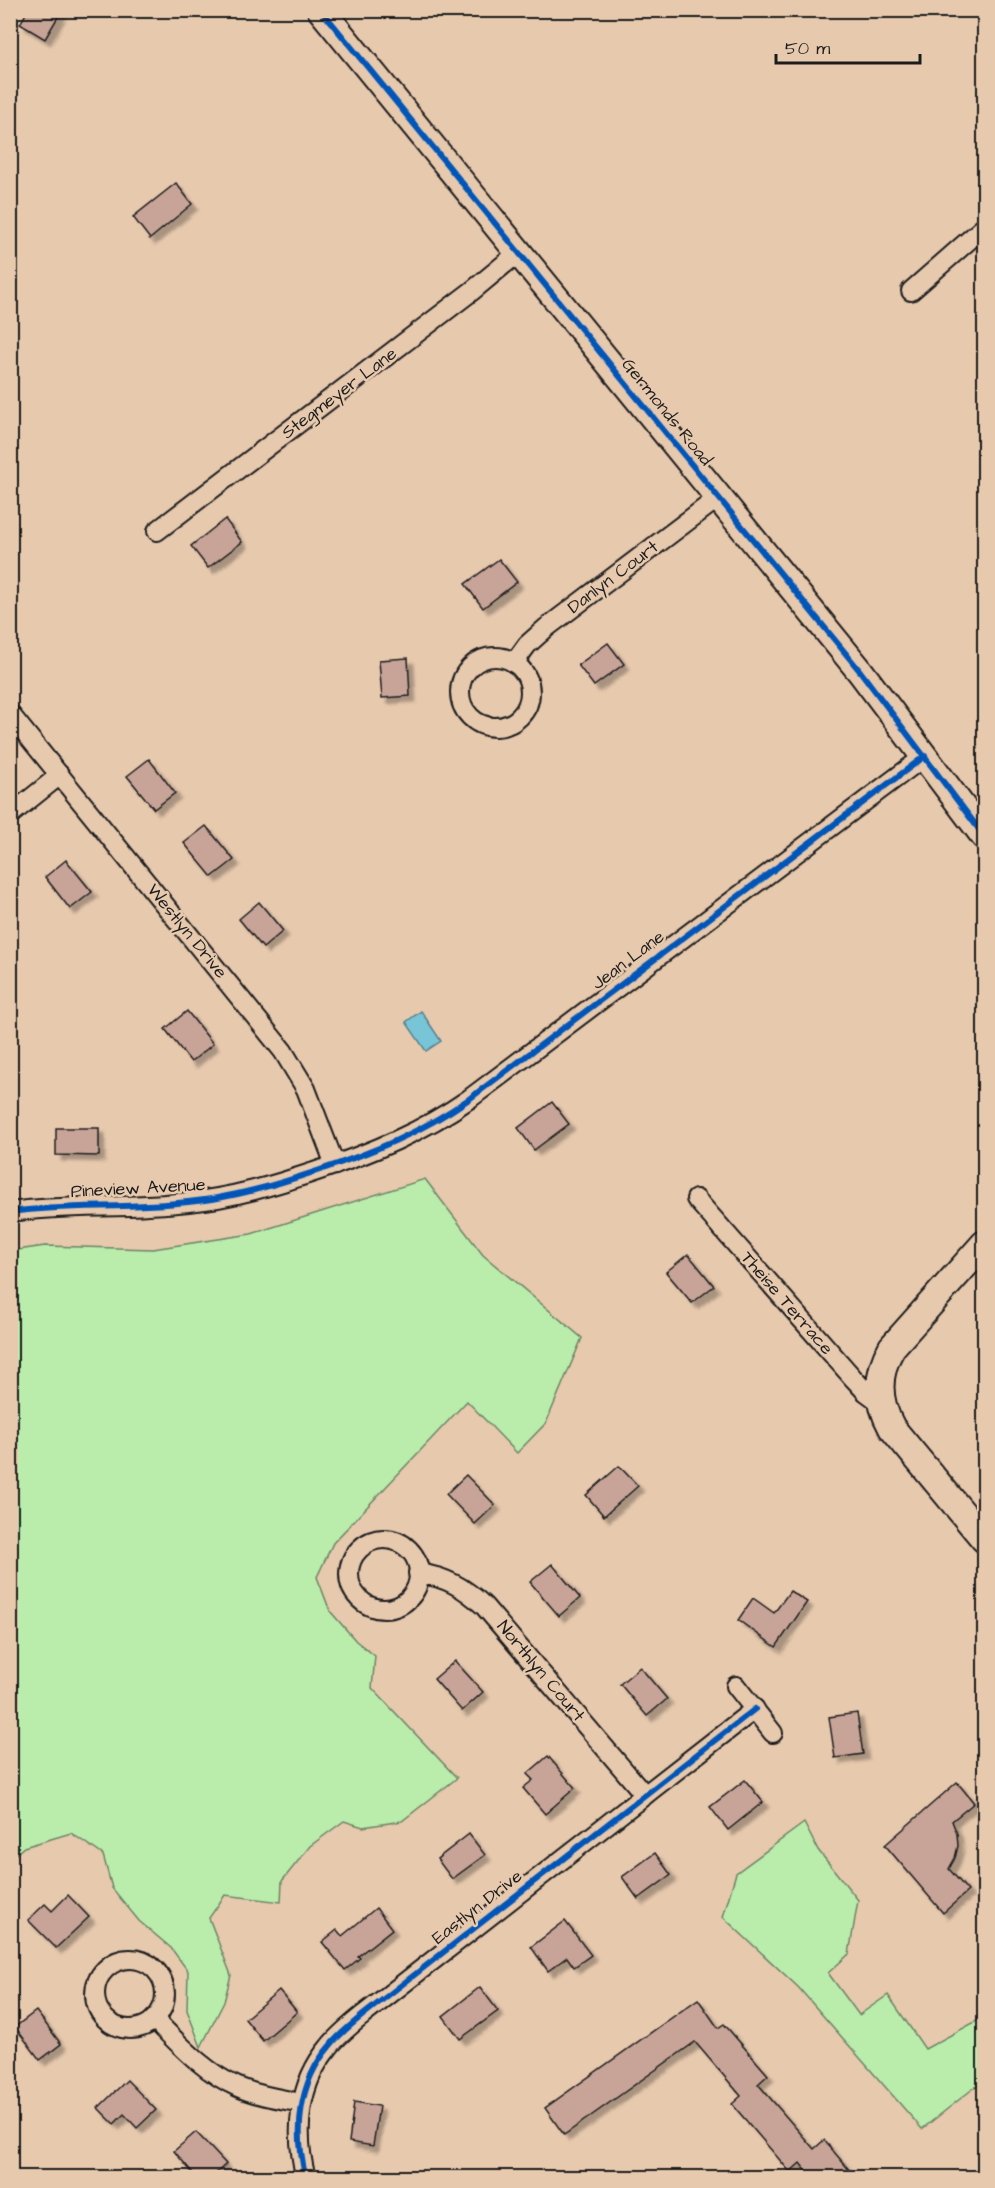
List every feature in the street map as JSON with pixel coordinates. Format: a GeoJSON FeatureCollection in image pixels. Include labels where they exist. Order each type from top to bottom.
{"type":"FeatureCollection","features":[{"type":"Feature","properties":{"kind":"street","name":"Germonds Road"},"geometry":{"type":"LineString","coordinates":[[321,10],[860,671],[984,836]]}},
{"type":"Feature","properties":{"kind":"street"},"geometry":{"type":"LineString","coordinates":[[911,291],[984,227]]}},
{"type":"Feature","properties":{"kind":"street","name":"Stegmeyer Lane"},"geometry":{"type":"LineString","coordinates":[[158,531],[472,291],[519,252]]}},
{"type":"Feature","properties":{"kind":"street","name":"Danlyn Court"},"geometry":{"type":"LineString","coordinates":[[514,663],[527,645],[546,628],[718,498]]}},
{"type":"Feature","properties":{"kind":"street","name":"Westlyn Drive"},"geometry":{"type":"LineString","coordinates":[[10,714],[283,1051],[306,1089],[335,1165]]}},
{"type":"Feature","properties":{"kind":"street","name":"Jean Lane"},"geometry":{"type":"LineString","coordinates":[[335,1165],[411,1135],[449,1113],[925,756]]}},
{"type":"Feature","properties":{"kind":"street"},"geometry":{"type":"LineString","coordinates":[[10,815],[60,775]]}},
{"type":"Feature","properties":{"kind":"street","name":"Pineview Avenue"},"geometry":{"type":"LineString","coordinates":[[10,1212],[59,1207],[165,1204],[206,1200],[278,1184],[335,1165]]}},
{"type":"Feature","properties":{"kind":"street","name":"Theise Terrace"},"geometry":{"type":"LineString","coordinates":[[696,1199],[862,1388],[881,1403]]}},
{"type":"Feature","properties":{"kind":"street"},"geometry":{"type":"LineString","coordinates":[[984,1244],[892,1347],[881,1376],[881,1403],[896,1434],[984,1539]]}},
{"type":"Feature","properties":{"kind":"street","name":"Northlyn Court"},"geometry":{"type":"LineString","coordinates":[[418,1573],[433,1575],[461,1587],[484,1606],[645,1795]]}},
{"type":"Feature","properties":{"kind":"street"},"geometry":{"type":"LineString","coordinates":[[736,1686],[773,1733]]}},
{"type":"Feature","properties":{"kind":"street","name":"Eastlyn Drive"},"geometry":{"type":"LineString","coordinates":[[306,2178],[300,2146],[302,2103],[321,2056],[351,2025],[755,1709]]}},
{"type":"Feature","properties":{"kind":"street"},"geometry":{"type":"LineString","coordinates":[[154,2019],[195,2059],[226,2081],[252,2092],[302,2103]]}},
{"type":"Feature","properties":{"kind":"green space"},"geometry":{"type":"Polygon","coordinates":[[[425,1179],[483,1255],[582,1338],[546,1423],[517,1453],[467,1401],[333,1543],[317,1577],[330,1611],[356,1641],[375,1656],[372,1688],[457,1778],[402,1821],[363,1827],[344,1821],[310,1846],[282,1881],[281,1902],[225,1895],[209,1918],[231,1975],[224,2002],[201,2047],[187,2010],[188,1971],[171,1948],[139,1921],[112,1888],[103,1855],[71,1833],[24,1847],[11,1858],[11,1251],[45,1246],[153,1249],[251,1234],[425,1179]]]}},
{"type":"Feature","properties":{"kind":"green space"},"geometry":{"type":"Polygon","coordinates":[[[804,1823],[818,1850],[858,1900],[849,1954],[828,1973],[859,2015],[888,1995],[925,2049],[984,2017],[984,2080],[922,2129],[798,1987],[723,1917],[736,1873],[804,1823]]]}},
{"type":"Feature","properties":{"kind":"water"},"geometry":{"type":"Polygon","coordinates":[[[421,1011],[441,1041],[426,1051],[406,1022],[421,1011]]]}},
{"type":"Feature","properties":{"kind":"building"},"geometry":{"type":"Polygon","coordinates":[[[28,10],[62,10],[45,39],[20,24],[28,10]]]}},
{"type":"Feature","properties":{"kind":"building"},"geometry":{"type":"Polygon","coordinates":[[[176,183],[192,204],[150,239],[133,217],[176,183]]]}},
{"type":"Feature","properties":{"kind":"building"},"geometry":{"type":"Polygon","coordinates":[[[225,519],[242,542],[208,568],[191,546],[225,519]]]}},
{"type":"Feature","properties":{"kind":"building"},"geometry":{"type":"Polygon","coordinates":[[[499,559],[517,582],[483,608],[465,584],[499,559]]]}},
{"type":"Feature","properties":{"kind":"building"},"geometry":{"type":"Polygon","coordinates":[[[608,643],[624,664],[594,686],[578,665],[608,643]]]}},
{"type":"Feature","properties":{"kind":"building"},"geometry":{"type":"Polygon","coordinates":[[[408,658],[410,696],[382,698],[379,660],[408,658]]]}},
{"type":"Feature","properties":{"kind":"building"},"geometry":{"type":"Polygon","coordinates":[[[149,759],[175,793],[154,809],[127,776],[149,759]]]}},
{"type":"Feature","properties":{"kind":"building"},"geometry":{"type":"Polygon","coordinates":[[[206,826],[234,860],[212,877],[184,843],[206,826]]]}},
{"type":"Feature","properties":{"kind":"building"},"geometry":{"type":"Polygon","coordinates":[[[66,860],[92,892],[70,909],[45,877],[66,860]]]}},
{"type":"Feature","properties":{"kind":"building"},"geometry":{"type":"Polygon","coordinates":[[[259,902],[283,931],[263,948],[239,919],[259,902]]]}},
{"type":"Feature","properties":{"kind":"building"},"geometry":{"type":"Polygon","coordinates":[[[187,1011],[213,1044],[191,1062],[165,1029],[187,1011]]]}},
{"type":"Feature","properties":{"kind":"building"},"geometry":{"type":"Polygon","coordinates":[[[552,1102],[569,1124],[534,1150],[518,1128],[552,1102]]]}},
{"type":"Feature","properties":{"kind":"building"},"geometry":{"type":"Polygon","coordinates":[[[56,1128],[99,1128],[99,1156],[56,1155],[56,1128]]]}},
{"type":"Feature","properties":{"kind":"building"},"geometry":{"type":"Polygon","coordinates":[[[688,1254],[714,1286],[692,1303],[666,1272],[688,1254]]]}},
{"type":"Feature","properties":{"kind":"building"},"geometry":{"type":"Polygon","coordinates":[[[619,1466],[638,1486],[604,1516],[586,1495],[619,1466]]]}},
{"type":"Feature","properties":{"kind":"building"},"geometry":{"type":"Polygon","coordinates":[[[466,1475],[495,1505],[475,1524],[446,1494],[466,1475]]]}},
{"type":"Feature","properties":{"kind":"building"},"geometry":{"type":"Polygon","coordinates":[[[552,1564],[580,1598],[559,1616],[530,1582],[552,1564]]]}},
{"type":"Feature","properties":{"kind":"building"},"geometry":{"type":"Polygon","coordinates":[[[790,1591],[807,1602],[776,1647],[738,1620],[753,1598],[774,1613],[790,1591]]]}},
{"type":"Feature","properties":{"kind":"building"},"geometry":{"type":"Polygon","coordinates":[[[455,1661],[483,1692],[462,1711],[434,1679],[455,1661]]]}},
{"type":"Feature","properties":{"kind":"building"},"geometry":{"type":"Polygon","coordinates":[[[640,1667],[667,1699],[647,1716],[620,1684],[640,1667]]]}},
{"type":"Feature","properties":{"kind":"building"},"geometry":{"type":"Polygon","coordinates":[[[857,1713],[863,1754],[835,1758],[829,1717],[857,1713]]]}},
{"type":"Feature","properties":{"kind":"building"},"geometry":{"type":"Polygon","coordinates":[[[548,1756],[575,1788],[545,1814],[523,1788],[533,1780],[527,1774],[548,1756]]]}},
{"type":"Feature","properties":{"kind":"building"},"geometry":{"type":"Polygon","coordinates":[[[745,1780],[763,1802],[728,1830],[710,1807],[745,1780]]]}},
{"type":"Feature","properties":{"kind":"building"},"geometry":{"type":"Polygon","coordinates":[[[957,1782],[974,1803],[952,1821],[957,1834],[958,1846],[949,1869],[968,1891],[943,1913],[885,1845],[957,1782]]]}},
{"type":"Feature","properties":{"kind":"building"},"geometry":{"type":"Polygon","coordinates":[[[469,1834],[485,1855],[452,1879],[437,1859],[469,1834]]]}},
{"type":"Feature","properties":{"kind":"building"},"geometry":{"type":"Polygon","coordinates":[[[655,1853],[671,1875],[638,1899],[622,1877],[655,1853]]]}},
{"type":"Feature","properties":{"kind":"building"},"geometry":{"type":"Polygon","coordinates":[[[68,1895],[89,1917],[56,1948],[28,1920],[45,1904],[52,1911],[68,1895]]]}},
{"type":"Feature","properties":{"kind":"building"},"geometry":{"type":"Polygon","coordinates":[[[376,1908],[392,1929],[358,1956],[360,1958],[345,1970],[322,1942],[337,1930],[342,1936],[376,1908]]]}},
{"type":"Feature","properties":{"kind":"building"},"geometry":{"type":"Polygon","coordinates":[[[565,1921],[591,1955],[574,1967],[567,1957],[548,1971],[531,1947],[565,1921]]]}},
{"type":"Feature","properties":{"kind":"building"},"geometry":{"type":"Polygon","coordinates":[[[480,1987],[498,2011],[460,2039],[443,2016],[480,1987]]]}},
{"type":"Feature","properties":{"kind":"building"},"geometry":{"type":"Polygon","coordinates":[[[279,1990],[297,2012],[263,2041],[245,2019],[279,1990]]]}},
{"type":"Feature","properties":{"kind":"building"},"geometry":{"type":"Polygon","coordinates":[[[698,1999],[718,2028],[724,2024],[768,2075],[758,2084],[814,2149],[824,2140],[856,2178],[812,2178],[800,2163],[790,2172],[732,2104],[741,2096],[695,2042],[564,2135],[545,2108],[698,1999]]]}},
{"type":"Feature","properties":{"kind":"building"},"geometry":{"type":"Polygon","coordinates":[[[36,2011],[61,2044],[40,2060],[15,2027],[36,2011]]]}},
{"type":"Feature","properties":{"kind":"building"},"geometry":{"type":"Polygon","coordinates":[[[127,2080],[156,2110],[137,2128],[124,2114],[114,2124],[98,2108],[127,2080]]]}},
{"type":"Feature","properties":{"kind":"building"},"geometry":{"type":"Polygon","coordinates":[[[354,2102],[379,2106],[373,2146],[349,2142],[354,2102]]]}},
{"type":"Feature","properties":{"kind":"building"},"geometry":{"type":"Polygon","coordinates":[[[196,2132],[226,2164],[211,2178],[197,2178],[174,2151],[196,2132]]]}},
{"type":"Feature","properties":{"kind":"cycle path"},"geometry":{"type":"LineString","coordinates":[[321,10],[860,671],[984,836]]}},
{"type":"Feature","properties":{"kind":"cycle path"},"geometry":{"type":"LineString","coordinates":[[10,1212],[166,1204],[237,1194],[357,1157],[414,1132],[469,1099],[925,756]]}},
{"type":"Feature","properties":{"kind":"cycle path"},"geometry":{"type":"LineString","coordinates":[[306,2178],[300,2144],[301,2109],[311,2076],[336,2038],[755,1709]]}}]}
